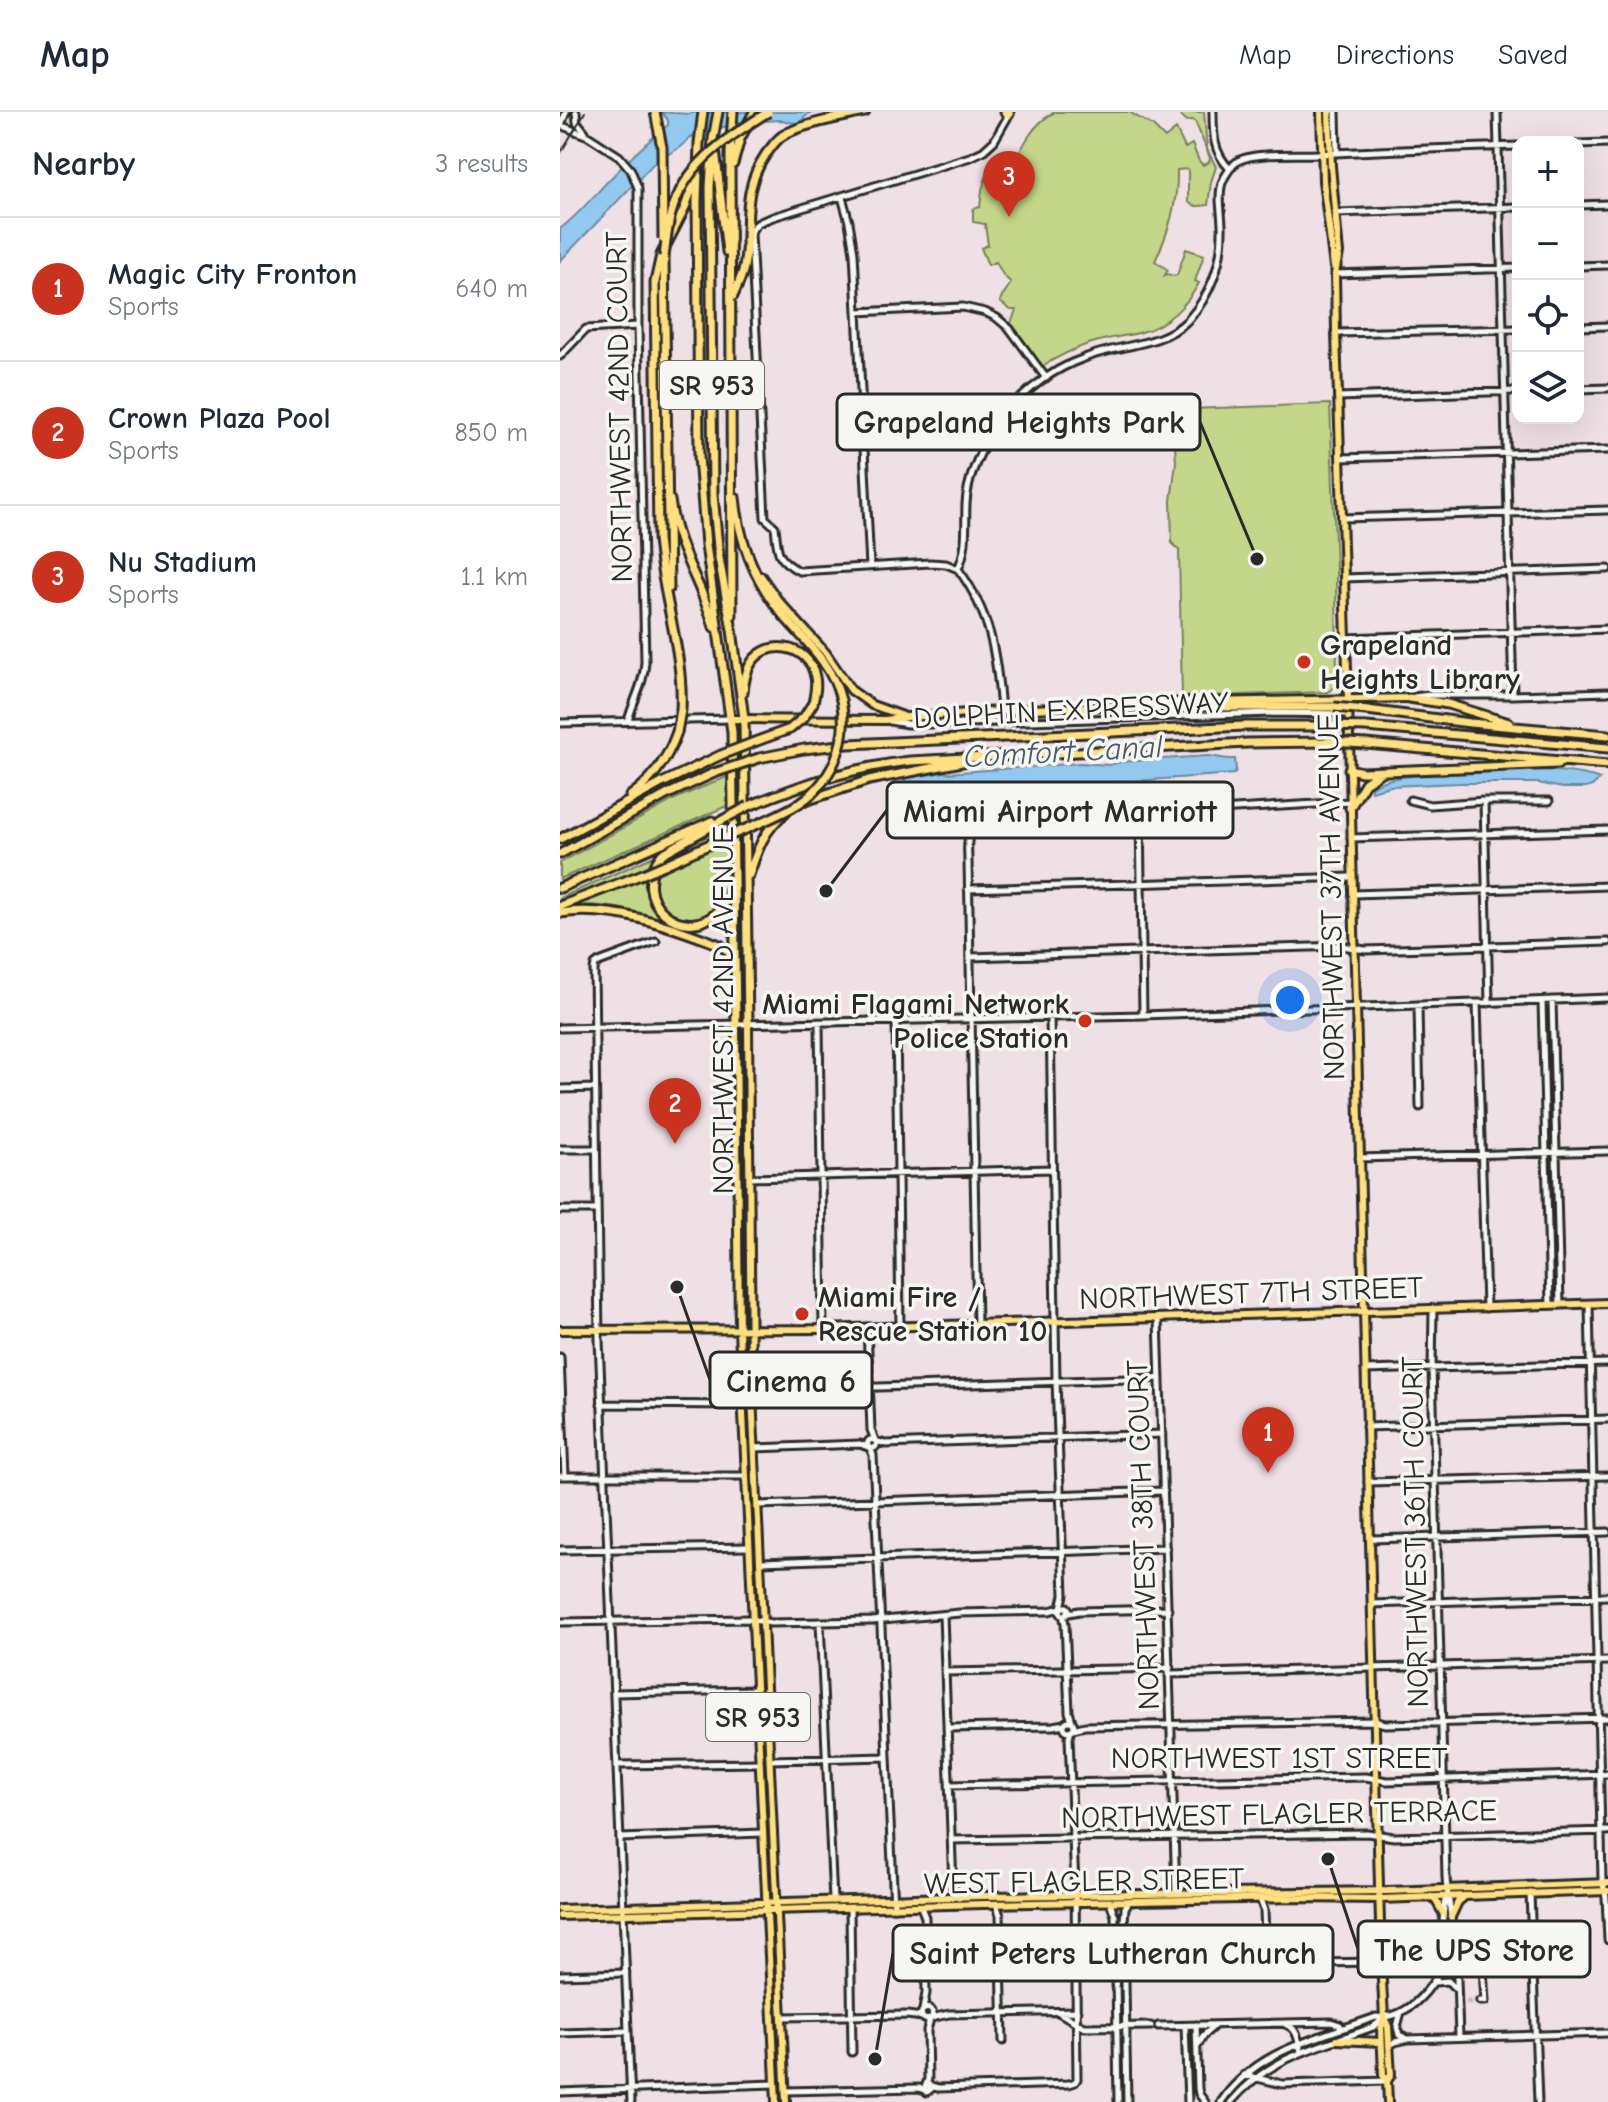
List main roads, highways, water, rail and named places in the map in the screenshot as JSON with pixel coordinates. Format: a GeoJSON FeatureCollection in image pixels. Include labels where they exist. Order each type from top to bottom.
{"type":"FeatureCollection","features":[{"type":"Feature","properties":{"kind":"highway"},"geometry":{"type":"LineString","coordinates":[[655,112],[662,147],[670,610]]}},
{"type":"Feature","properties":{"kind":"highway","name":"NORTHWEST 42ND AVENUE"},"geometry":{"type":"LineString","coordinates":[[703,112],[697,172],[700,476],[706,545],[731,719],[736,1025]]}},
{"type":"Feature","properties":{"kind":"highway","name":"NORTHWEST 42ND AVENUE"},"geometry":{"type":"LineString","coordinates":[[718,112],[710,187],[713,494],[719,558],[744,718],[748,1025]]}},
{"type":"Feature","properties":{"kind":"highway"},"geometry":{"type":"LineString","coordinates":[[732,630],[733,112]]}},
{"type":"Feature","properties":{"kind":"highway"},"geometry":{"type":"LineString","coordinates":[[731,178],[737,145],[754,112]]}},
{"type":"Feature","properties":{"kind":"highway"},"geometry":{"type":"LineString","coordinates":[[664,257],[672,210],[690,173],[720,143],[768,112]]}},
{"type":"Feature","properties":{"kind":"highway"},"geometry":{"type":"LineString","coordinates":[[731,301],[744,268],[751,182],[772,145],[794,130],[865,112]]}},
{"type":"Feature","properties":{"kind":"highway"},"geometry":{"type":"LineString","coordinates":[[713,139],[719,168],[725,243],[731,265]]}},
{"type":"Feature","properties":{"kind":"highway"},"geometry":{"type":"LineString","coordinates":[[613,810],[653,776],[677,732],[681,710],[681,678],[660,564],[657,526],[655,282],[661,255],[687,204],[697,172]]}},
{"type":"Feature","properties":{"kind":"highway"},"geometry":{"type":"LineString","coordinates":[[560,906],[643,874],[793,807],[820,785],[833,766],[841,743],[843,721],[836,682],[829,668],[766,592],[752,566],[736,510],[732,455]]}},
{"type":"Feature","properties":{"kind":"highway"},"geometry":{"type":"LineString","coordinates":[[667,474],[677,539],[705,601],[720,648]]}},
{"type":"Feature","properties":{"kind":"highway"},"geometry":{"type":"LineString","coordinates":[[560,839],[721,755],[789,730],[802,720],[813,703],[816,680],[812,666],[802,655],[782,647],[765,650],[753,660],[746,674],[742,702]]}},
{"type":"Feature","properties":{"kind":"highway"},"geometry":{"type":"LineString","coordinates":[[1409,698],[1448,704],[1518,726]]}},
{"type":"Feature","properties":{"kind":"highway"},"geometry":{"type":"LineString","coordinates":[[1121,705],[1334,707],[1608,735]]}},
{"type":"Feature","properties":{"kind":"highway","name":"DOLPHIN EXPRESSWAY"},"geometry":{"type":"LineString","coordinates":[[560,854],[668,794],[714,773],[759,758],[834,745],[1264,726],[1330,726],[1608,748]]}},
{"type":"Feature","properties":{"kind":"highway","name":"DOLPHIN EXPRESSWAY"},"geometry":{"type":"LineString","coordinates":[[728,816],[816,780],[869,767],[989,756],[1266,742],[1330,742],[1608,765]]}},
{"type":"Feature","properties":{"kind":"highway"},"geometry":{"type":"LineString","coordinates":[[747,881],[766,832],[782,815],[808,800],[869,780],[989,756]]}},
{"type":"Feature","properties":{"kind":"highway"},"geometry":{"type":"LineString","coordinates":[[1349,769],[1356,772],[1585,763]]}},
{"type":"Feature","properties":{"kind":"highway"},"geometry":{"type":"LineString","coordinates":[[1350,805],[1365,783],[1383,771]]}},
{"type":"Feature","properties":{"kind":"highway"},"geometry":{"type":"LineString","coordinates":[[728,816],[662,854],[653,869],[650,888],[655,903],[665,915],[694,923],[708,919],[718,911],[727,897],[734,875]]}},
{"type":"Feature","properties":{"kind":"highway"},"geometry":{"type":"LineString","coordinates":[[560,888],[728,816]]}},
{"type":"Feature","properties":{"kind":"highway"},"geometry":{"type":"LineString","coordinates":[[560,913],[610,912],[648,921],[720,945],[731,954],[735,966]]}},
{"type":"Feature","properties":{"kind":"main road","name":"NORTHWEST 37TH AVENUE"},"geometry":{"type":"LineString","coordinates":[[1321,112],[1330,153],[1327,214],[1335,274],[1380,1895]]}},
{"type":"Feature","properties":{"kind":"main road","name":"NORTHWEST 37TH AVENUE"},"geometry":{"type":"LineString","coordinates":[[1329,112],[1339,253],[1335,274]]}},
{"type":"Feature","properties":{"kind":"main road"},"geometry":{"type":"LineString","coordinates":[[743,539],[772,593],[826,653],[851,690],[872,705],[907,717]]}},
{"type":"Feature","properties":{"kind":"main road"},"geometry":{"type":"LineString","coordinates":[[731,719],[885,720],[1190,701],[1409,698]]}},
{"type":"Feature","properties":{"kind":"main road","name":"NORTHWEST 42ND AVENUE"},"geometry":{"type":"LineString","coordinates":[[736,1025],[739,1331],[767,1906]]}},
{"type":"Feature","properties":{"kind":"main road","name":"NORTHWEST 42ND AVENUE"},"geometry":{"type":"LineString","coordinates":[[748,1025],[750,1331],[777,1906]]}},
{"type":"Feature","properties":{"kind":"main road"},"geometry":{"type":"LineString","coordinates":[[737,1160],[742,1173],[748,1178]]}},
{"type":"Feature","properties":{"kind":"main road"},"geometry":{"type":"LineString","coordinates":[[737,1176],[749,1196]]}},
{"type":"Feature","properties":{"kind":"main road","name":"NORTHWEST 7TH STREET"},"geometry":{"type":"LineString","coordinates":[[560,1331],[900,1327],[1608,1303]]}},
{"type":"Feature","properties":{"kind":"main road"},"geometry":{"type":"LineString","coordinates":[[744,1429],[755,1448]]}},
{"type":"Feature","properties":{"kind":"main road"},"geometry":{"type":"LineString","coordinates":[[746,1476],[753,1482],[757,1495]]}},
{"type":"Feature","properties":{"kind":"main road"},"geometry":{"type":"LineString","coordinates":[[760,1763],[771,1777]]}},
{"type":"Feature","properties":{"kind":"main road","name":"WEST FLAGLER STREET"},"geometry":{"type":"LineString","coordinates":[[777,1906],[833,1901],[925,1907],[1242,1892],[1431,1897],[1446,1893],[1465,1896],[1606,1887]]}},
{"type":"Feature","properties":{"kind":"main road","name":"WEST FLAGLER STREET"},"geometry":{"type":"LineString","coordinates":[[560,1909],[850,1908],[947,1898],[1110,1902],[1606,1887]]}},
{"type":"Feature","properties":{"kind":"main road"},"geometry":{"type":"LineString","coordinates":[[1225,1900],[1242,1892]]}},
{"type":"Feature","properties":{"kind":"main road"},"geometry":{"type":"LineString","coordinates":[[1159,1901],[1176,1893]]}},
{"type":"Feature","properties":{"kind":"main road"},"geometry":{"type":"LineString","coordinates":[[1380,1895],[1384,2018],[1381,2042],[1388,2102]]}},
{"type":"Feature","properties":{"kind":"main road"},"geometry":{"type":"LineString","coordinates":[[1451,1917],[1458,1902],[1465,1896]]}},
{"type":"Feature","properties":{"kind":"main road"},"geometry":{"type":"LineString","coordinates":[[1431,1897],[1443,1913]]}},
{"type":"Feature","properties":{"kind":"main road","name":"SR 953"},"geometry":{"type":"LineString","coordinates":[[767,1906],[776,2102]]}},
{"type":"Feature","properties":{"kind":"main road","name":"SR 953"},"geometry":{"type":"LineString","coordinates":[[777,1906],[786,2096]]}},
{"type":"Feature","properties":{"kind":"main road","name":"WEST FLAGLER STREET"},"geometry":{"type":"LineString","coordinates":[[560,1916],[623,1910]]}},
{"type":"Feature","properties":{"kind":"main road"},"geometry":{"type":"LineString","coordinates":[[771,1999],[776,2013],[782,2017]]}},
{"type":"Feature","properties":{"kind":"main road"},"geometry":{"type":"LineString","coordinates":[[772,2017],[783,2037]]}},
{"type":"Feature","properties":{"kind":"main road"},"geometry":{"type":"LineString","coordinates":[[1384,2018],[1388,2026],[1391,2075],[1387,2081]]}},
{"type":"Feature","properties":{"kind":"main road"},"geometry":{"type":"LineString","coordinates":[[1337,2040],[1381,2042]]}},
{"type":"Feature","properties":{"kind":"main road"},"geometry":{"type":"LineString","coordinates":[[775,2084],[786,2096]]}},
{"type":"Feature","properties":{"kind":"water"},"geometry":{"type":"Polygon","coordinates":[[[661,112],[818,112],[808,114],[800,122],[740,122],[691,137],[653,164],[560,261],[560,229],[668,125],[661,112]]]}},
{"type":"Feature","properties":{"kind":"water"},"geometry":{"type":"Polygon","coordinates":[[[1207,756],[1235,759],[1234,774],[1006,790],[970,790],[958,782],[892,786],[894,780],[945,772],[1080,763],[1110,765],[1207,756]]]}},
{"type":"Feature","properties":{"kind":"water"},"geometry":{"type":"Polygon","coordinates":[[[1461,771],[1568,772],[1600,779],[1586,788],[1538,783],[1460,783],[1390,786],[1371,791],[1371,787],[1388,780],[1461,771]]]}},
{"type":"Feature","properties":{"kind":"tunnel"},"geometry":{"type":"LineString","coordinates":[[1463,1969],[1477,1968]]}},
{"type":"Feature","properties":{"kind":"tunnel"},"geometry":{"type":"LineString","coordinates":[[1466,2002],[1480,2001]]}},
{"type":"Feature","properties":{"kind":"railway"},"geometry":{"type":"LineString","coordinates":[[560,154],[585,112]]}},
{"type":"Feature","properties":{"kind":"place","name":"Nu Stadium"},"geometry":{"type":"Point","coordinates":[1009,217]}},
{"type":"Feature","properties":{"kind":"place","name":"Grapeland Heights Park"},"geometry":{"type":"Point","coordinates":[1257,559]}},
{"type":"Feature","properties":{"kind":"place","name":"Grapeland Heights Library"},"geometry":{"type":"Point","coordinates":[1304,662]}},
{"type":"Feature","properties":{"kind":"place","name":"Miami Airport Marriott"},"geometry":{"type":"Point","coordinates":[826,891]}},
{"type":"Feature","properties":{"kind":"place","name":"Miami Flagami Network Police Station"},"geometry":{"type":"Point","coordinates":[1085,1021]}},
{"type":"Feature","properties":{"kind":"place","name":"Crown Plaza Pool"},"geometry":{"type":"Point","coordinates":[675,1144]}},
{"type":"Feature","properties":{"kind":"place","name":"Cinema 6"},"geometry":{"type":"Point","coordinates":[677,1287]}},
{"type":"Feature","properties":{"kind":"place","name":"Miami Fire / Rescue Station 10"},"geometry":{"type":"Point","coordinates":[802,1314]}},
{"type":"Feature","properties":{"kind":"place","name":"Magic City Fronton"},"geometry":{"type":"Point","coordinates":[1268,1473]}},
{"type":"Feature","properties":{"kind":"place","name":"The UPS Store"},"geometry":{"type":"Point","coordinates":[1328,1859]}},
{"type":"Feature","properties":{"kind":"place","name":"Saint Peters Lutheran Church"},"geometry":{"type":"Point","coordinates":[875,2059]}},
{"type":"Feature","properties":{"kind":"water label","name":"Comfort Canal"},"geometry":{"type":"Point","coordinates":[1063,751]}}]}
